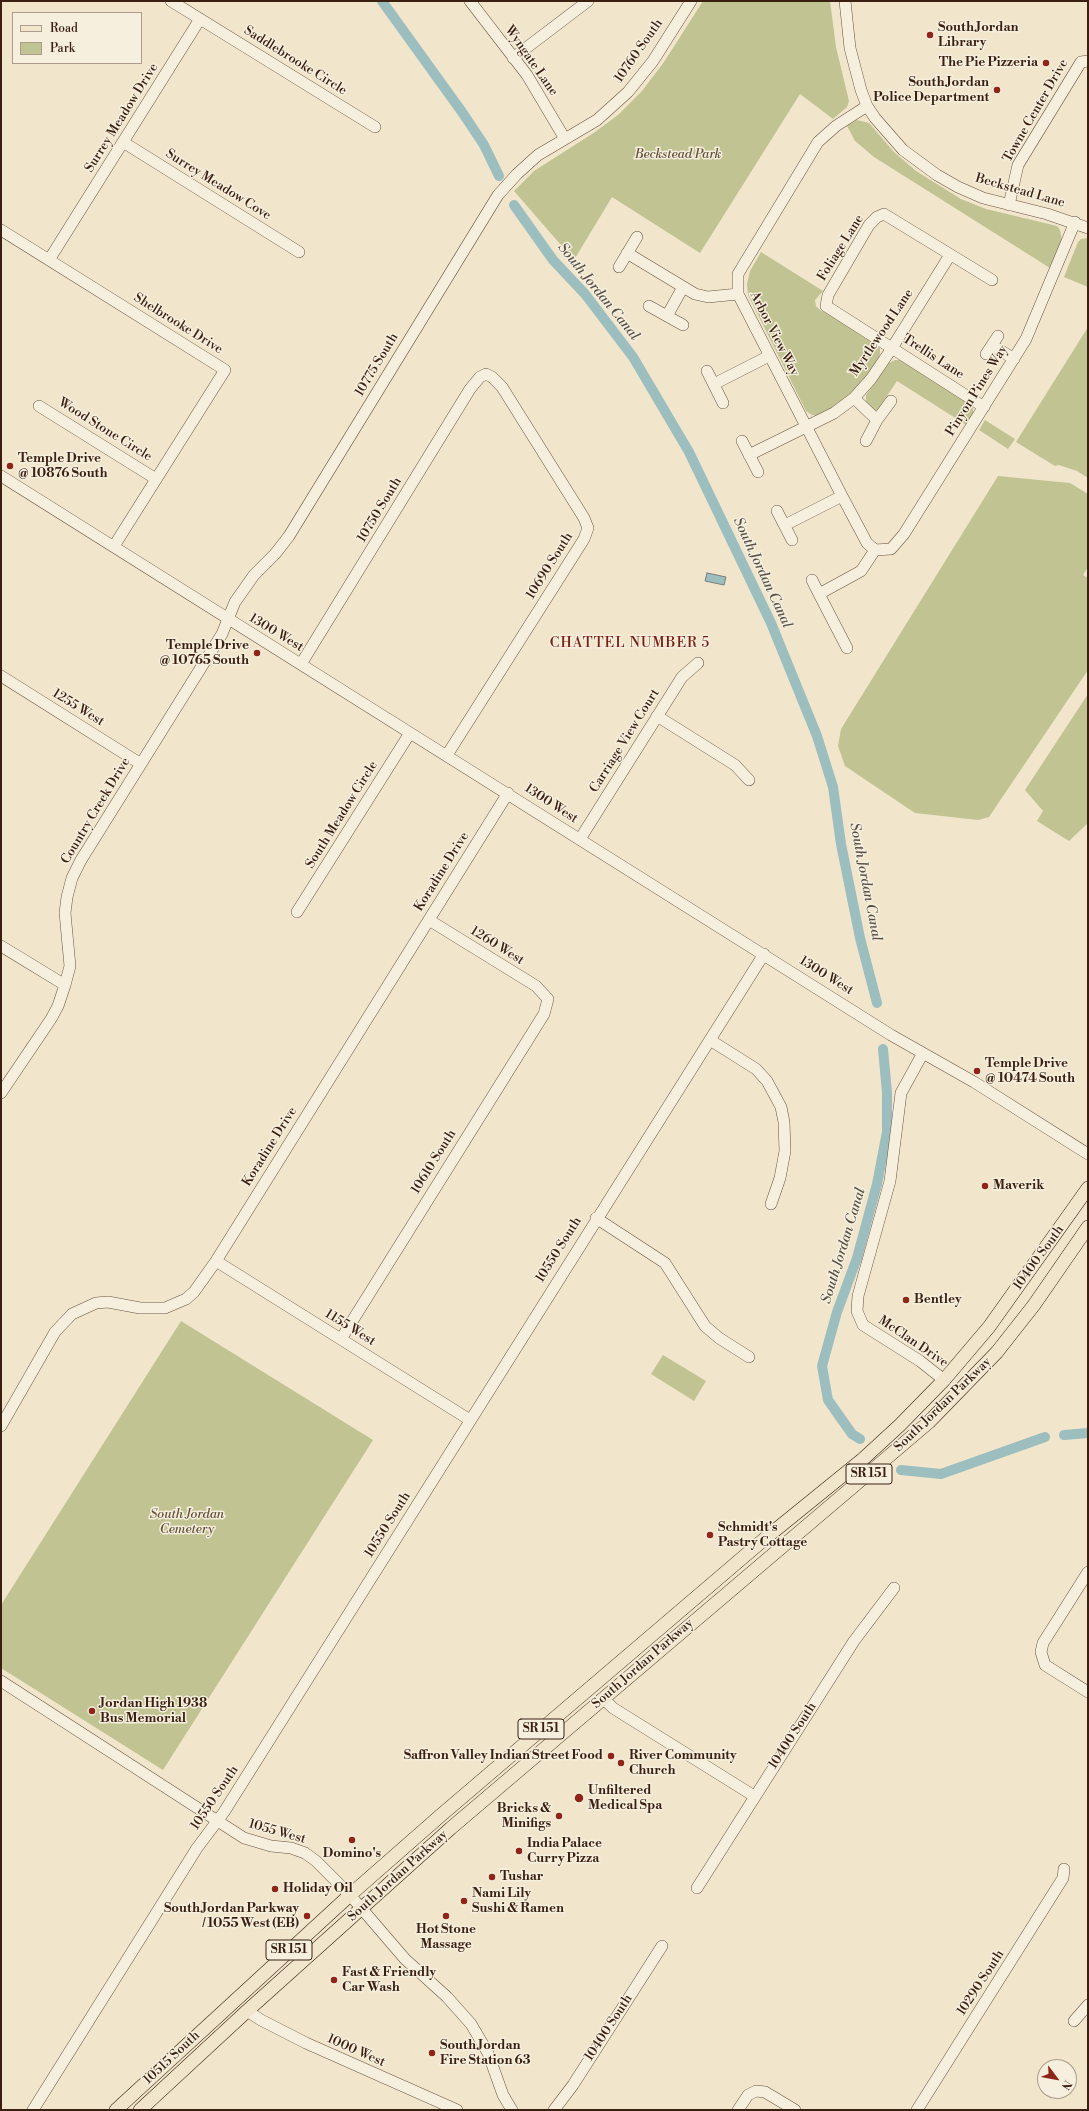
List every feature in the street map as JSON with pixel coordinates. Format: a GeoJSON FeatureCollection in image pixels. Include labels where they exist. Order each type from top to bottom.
{"type":"FeatureCollection","features":[{"type":"Feature","properties":{"kind":"main road","name":"10400 South"},"geometry":{"type":"LineString","coordinates":[[989,1327],[1088,1188]]}},
{"type":"Feature","properties":{"kind":"main road","name":"10400 South"},"geometry":{"type":"LineString","coordinates":[[1034,1305],[1088,1228]]}},
{"type":"Feature","properties":{"kind":"main road","name":"South Jordan Parkway"},"geometry":{"type":"LineString","coordinates":[[245,2012],[523,1767],[929,1422],[997,1352],[1034,1305]]}},
{"type":"Feature","properties":{"kind":"main road","name":"South Jordan Parkway"},"geometry":{"type":"LineString","coordinates":[[228,2006],[350,1895],[512,1754],[768,1536],[863,1459],[900,1425],[944,1380],[989,1327]]}},
{"type":"Feature","properties":{"kind":"main road"},"geometry":{"type":"LineString","coordinates":[[512,1754],[523,1767]]}},
{"type":"Feature","properties":{"kind":"main road","name":"10515 South"},"geometry":{"type":"LineString","coordinates":[[116,2110],[228,2006]]}},
{"type":"Feature","properties":{"kind":"main road","name":"10515 South"},"geometry":{"type":"LineString","coordinates":[[140,2110],[245,2012]]}},
{"type":"Feature","properties":{"kind":"street"},"geometry":{"type":"LineString","coordinates":[[171,1],[200,19]]}},
{"type":"Feature","properties":{"kind":"street","name":"Wyngate Lane"},"geometry":{"type":"LineString","coordinates":[[470,1],[527,75],[565,139]]}},
{"type":"Feature","properties":{"kind":"street"},"geometry":{"type":"LineString","coordinates":[[514,58],[588,1]]}},
{"type":"Feature","properties":{"kind":"street","name":"10760 South"},"geometry":{"type":"LineString","coordinates":[[565,139],[597,120],[628,92],[653,61],[691,1]]}},
{"type":"Feature","properties":{"kind":"street","name":"Beckstead Lane"},"geometry":{"type":"LineString","coordinates":[[845,1],[850,48],[867,106],[892,139],[919,162],[958,187],[983,198],[1084,225]]}},
{"type":"Feature","properties":{"kind":"street","name":"Saddlebrooke Circle"},"geometry":{"type":"LineString","coordinates":[[200,19],[375,128]]}},
{"type":"Feature","properties":{"kind":"street","name":"Surrey Meadow Drive"},"geometry":{"type":"LineString","coordinates":[[49,260],[200,19]]}},
{"type":"Feature","properties":{"kind":"street","name":"Towne Center Drive"},"geometry":{"type":"LineString","coordinates":[[1009,205],[1018,165],[1081,62],[1088,60]]}},
{"type":"Feature","properties":{"kind":"street","name":"Arbor View Way"},"geometry":{"type":"LineString","coordinates":[[867,106],[836,126],[818,142],[738,274],[738,294],[805,426],[867,543],[875,550]]}},
{"type":"Feature","properties":{"kind":"street","name":"10775 South"},"geometry":{"type":"LineString","coordinates":[[228,620],[235,602],[244,588],[289,536],[498,195],[527,164],[565,139]]}},
{"type":"Feature","properties":{"kind":"street","name":"Surrey Meadow Cove"},"geometry":{"type":"LineString","coordinates":[[123,142],[299,252]]}},
{"type":"Feature","properties":{"kind":"street","name":"Foliage Lane"},"geometry":{"type":"LineString","coordinates":[[826,306],[828,295],[870,225],[877,217],[884,214],[950,255]]}},
{"type":"Feature","properties":{"kind":"street","name":"Pinyon Pines Way"},"geometry":{"type":"LineString","coordinates":[[875,550],[891,549],[904,534],[1026,339],[1043,302],[1084,225]]}},
{"type":"Feature","properties":{"kind":"street","name":"Shelbrooke Drive"},"geometry":{"type":"LineString","coordinates":[[1,230],[225,370],[114,546]]}},
{"type":"Feature","properties":{"kind":"street"},"geometry":{"type":"LineString","coordinates":[[619,267],[637,237]]}},
{"type":"Feature","properties":{"kind":"street"},"geometry":{"type":"LineString","coordinates":[[627,253],[695,294],[708,297],[738,294]]}},
{"type":"Feature","properties":{"kind":"street"},"geometry":{"type":"LineString","coordinates":[[950,255],[992,280]]}},
{"type":"Feature","properties":{"kind":"street","name":"Myrtlewood Lane"},"geometry":{"type":"LineString","coordinates":[[749,454],[834,413],[854,398],[871,379],[892,348],[950,255]]}},
{"type":"Feature","properties":{"kind":"street"},"geometry":{"type":"LineString","coordinates":[[667,316],[683,287]]}},
{"type":"Feature","properties":{"kind":"street"},"geometry":{"type":"LineString","coordinates":[[649,306],[683,325]]}},
{"type":"Feature","properties":{"kind":"street","name":"Trellis Lane"},"geometry":{"type":"LineString","coordinates":[[826,306],[984,407]]}},
{"type":"Feature","properties":{"kind":"street"},"geometry":{"type":"LineString","coordinates":[[992,345],[1014,359]]}},
{"type":"Feature","properties":{"kind":"street"},"geometry":{"type":"LineString","coordinates":[[714,384],[769,356]]}},
{"type":"Feature","properties":{"kind":"street"},"geometry":{"type":"LineString","coordinates":[[707,372],[723,403]]}},
{"type":"Feature","properties":{"kind":"street","name":"10750 South"},"geometry":{"type":"LineString","coordinates":[[301,664],[470,389],[480,377],[486,374]]}},
{"type":"Feature","properties":{"kind":"street","name":"10690 South"},"geometry":{"type":"LineString","coordinates":[[447,755],[584,539],[588,528],[584,518],[502,387],[498,382],[486,374]]}},
{"type":"Feature","properties":{"kind":"street"},"geometry":{"type":"LineString","coordinates":[[854,398],[877,420]]}},
{"type":"Feature","properties":{"kind":"street"},"geometry":{"type":"LineString","coordinates":[[866,441],[877,420],[891,401]]}},
{"type":"Feature","properties":{"kind":"street","name":"Wood Stone Circle"},"geometry":{"type":"LineString","coordinates":[[39,406],[156,479]]}},
{"type":"Feature","properties":{"kind":"street"},"geometry":{"type":"LineString","coordinates":[[742,441],[758,472]]}},
{"type":"Feature","properties":{"kind":"street","name":"1300 West"},"geometry":{"type":"LineString","coordinates":[[2,480],[114,546],[228,620],[301,664],[923,1053],[1088,1154]]}},
{"type":"Feature","properties":{"kind":"street"},"geometry":{"type":"LineString","coordinates":[[785,525],[842,496]]}},
{"type":"Feature","properties":{"kind":"street"},"geometry":{"type":"LineString","coordinates":[[777,511],[792,540]]}},
{"type":"Feature","properties":{"kind":"street"},"geometry":{"type":"LineString","coordinates":[[820,594],[861,571],[875,550]]}},
{"type":"Feature","properties":{"kind":"street"},"geometry":{"type":"LineString","coordinates":[[812,580],[847,648]]}},
{"type":"Feature","properties":{"kind":"street","name":"Country Creek Drive"},"geometry":{"type":"LineString","coordinates":[[1,1093],[51,1019],[66,985],[70,966],[65,913],[66,897],[72,878],[81,860],[222,634],[228,620]]}},
{"type":"Feature","properties":{"kind":"street","name":"Carriage View Court"},"geometry":{"type":"LineString","coordinates":[[580,839],[682,677],[698,663]]}},
{"type":"Feature","properties":{"kind":"street","name":"1255 West"},"geometry":{"type":"LineString","coordinates":[[1,676],[141,764]]}},
{"type":"Feature","properties":{"kind":"street"},"geometry":{"type":"LineString","coordinates":[[657,716],[735,766],[749,780]]}},
{"type":"Feature","properties":{"kind":"street","name":"South Meadow Circle"},"geometry":{"type":"LineString","coordinates":[[297,912],[410,733]]}},
{"type":"Feature","properties":{"kind":"street","name":"Koradine Drive"},"geometry":{"type":"LineString","coordinates":[[1,1426],[55,1332],[72,1314],[96,1303],[108,1302],[153,1309],[176,1304],[194,1292],[216,1261],[508,793]]}},
{"type":"Feature","properties":{"kind":"street","name":"1260 West"},"geometry":{"type":"LineString","coordinates":[[429,920],[536,986],[548,999]]}},
{"type":"Feature","properties":{"kind":"street"},"geometry":{"type":"LineString","coordinates":[[1,946],[66,985]]}},
{"type":"Feature","properties":{"kind":"street","name":"10550 South"},"geometry":{"type":"LineString","coordinates":[[33,2110],[197,1848],[218,1822],[596,1218],[764,954]]}},
{"type":"Feature","properties":{"kind":"street","name":"10610 South"},"geometry":{"type":"LineString","coordinates":[[341,1339],[544,1014],[548,999]]}},
{"type":"Feature","properties":{"kind":"street"},"geometry":{"type":"LineString","coordinates":[[710,1040],[756,1069],[767,1081],[781,1107],[784,1122],[785,1150],[780,1178],[771,1204]]}},
{"type":"Feature","properties":{"kind":"street","name":"McClan Drive"},"geometry":{"type":"LineString","coordinates":[[923,1053],[901,1093],[890,1181],[858,1296],[857,1311],[863,1325],[920,1361],[944,1380]]}},
{"type":"Feature","properties":{"kind":"street"},"geometry":{"type":"LineString","coordinates":[[596,1218],[665,1263],[705,1326],[719,1338],[749,1357]]}},
{"type":"Feature","properties":{"kind":"street","name":"1155 West"},"geometry":{"type":"LineString","coordinates":[[216,1261],[470,1420]]}},
{"type":"Feature","properties":{"kind":"street"},"geometry":{"type":"LineString","coordinates":[[1088,1572],[1043,1643],[1041,1652],[1045,1665],[1088,1692]]}},
{"type":"Feature","properties":{"kind":"street","name":"10400 South"},"geometry":{"type":"LineString","coordinates":[[697,1888],[754,1796],[860,1632],[894,1588]]}},
{"type":"Feature","properties":{"kind":"street","name":"1055 West"},"geometry":{"type":"LineString","coordinates":[[1,1681],[248,1840],[271,1846],[291,1848],[316,1861],[350,1895],[405,1959],[447,1997],[471,2024],[486,2048],[503,2095],[512,2110]]}},
{"type":"Feature","properties":{"kind":"street"},"geometry":{"type":"LineString","coordinates":[[603,1698],[613,1708],[754,1796]]}},
{"type":"Feature","properties":{"kind":"street","name":"10290 South"},"geometry":{"type":"LineString","coordinates":[[917,2110],[1063,1878],[1064,1869]]}},
{"type":"Feature","properties":{"kind":"street","name":"10400 South"},"geometry":{"type":"LineString","coordinates":[[554,2110],[573,2085],[662,1946]]}},
{"type":"Feature","properties":{"kind":"street"},"geometry":{"type":"LineString","coordinates":[[1074,2021],[1088,2005]]}},
{"type":"Feature","properties":{"kind":"street","name":"1000 West"},"geometry":{"type":"LineString","coordinates":[[245,2012],[306,2043],[457,2110]]}},
{"type":"Feature","properties":{"kind":"street"},"geometry":{"type":"LineString","coordinates":[[738,2110],[745,2099],[753,2092],[765,2092],[795,2110]]}},
{"type":"Feature","properties":{"kind":"green space","name":"Beckstead Park"},"geometry":{"type":"Polygon","coordinates":[[[703,1],[830,1],[836,47],[849,101],[847,107],[833,119],[800,94],[700,253],[612,197],[574,260],[514,191],[534,171],[595,132],[618,115],[642,91],[664,62],[703,1]]]}},
{"type":"Feature","properties":{"kind":"green space"},"geometry":{"type":"Polygon","coordinates":[[[857,120],[869,123],[894,152],[916,171],[961,199],[986,209],[1057,226],[1060,230],[1062,240],[1050,268],[874,157],[855,141],[847,126],[857,120]]]}},
{"type":"Feature","properties":{"kind":"green space"},"geometry":{"type":"Polygon","coordinates":[[[1088,238],[1088,287],[1064,277],[1078,242],[1081,239],[1088,238]]]}},
{"type":"Feature","properties":{"kind":"green space"},"geometry":{"type":"Polygon","coordinates":[[[761,252],[823,291],[815,300],[816,306],[820,310],[831,315],[880,348],[877,363],[856,389],[819,416],[812,415],[806,411],[748,295],[747,284],[750,271],[761,252]]]}},
{"type":"Feature","properties":{"kind":"green space"},"geometry":{"type":"Polygon","coordinates":[[[1088,327],[1088,478],[1077,471],[1059,465],[1055,466],[1016,442],[1088,327]]]}},
{"type":"Feature","properties":{"kind":"green space"},"geometry":{"type":"Polygon","coordinates":[[[895,360],[900,360],[973,406],[973,417],[968,426],[897,381],[879,408],[875,411],[866,402],[866,395],[889,363],[895,360]]]}},
{"type":"Feature","properties":{"kind":"green space"},"geometry":{"type":"Polygon","coordinates":[[[985,420],[1015,439],[1008,449],[979,430],[985,420]]]}},
{"type":"Feature","properties":{"kind":"green space"},"geometry":{"type":"Polygon","coordinates":[[[998,476],[1070,483],[1088,494],[1088,567],[1083,575],[1088,578],[1088,670],[989,817],[978,820],[915,813],[845,766],[838,746],[841,729],[998,476]]]}},
{"type":"Feature","properties":{"kind":"green space"},"geometry":{"type":"Polygon","coordinates":[[[1088,694],[1088,823],[1069,841],[1037,821],[1043,811],[1025,790],[1088,694]]]}},
{"type":"Feature","properties":{"kind":"green space","name":"South Jordan Cemetery"},"geometry":{"type":"Polygon","coordinates":[[[181,1321],[373,1440],[163,1770],[1,1668],[1,1605],[181,1321]]]}},
{"type":"Feature","properties":{"kind":"green space"},"geometry":{"type":"Polygon","coordinates":[[[663,1355],[706,1381],[694,1401],[651,1374],[663,1355]]]}},
{"type":"Feature","properties":{"kind":"water"},"geometry":{"type":"Polygon","coordinates":[[[707,573],[726,577],[724,585],[705,581],[707,573]]]}},
{"type":"Feature","properties":{"kind":"waterway","name":"South Jordan Canal"},"geometry":{"type":"LineString","coordinates":[[382,1],[462,112],[484,145],[499,176]]}},
{"type":"Feature","properties":{"kind":"waterway","name":"South Jordan Canal"},"geometry":{"type":"LineString","coordinates":[[514,205],[553,260],[585,294],[633,357],[689,452],[771,623],[817,736],[833,787],[841,844],[860,938],[877,1003]]}},
{"type":"Feature","properties":{"kind":"waterway","name":"South Jordan Canal"},"geometry":{"type":"LineString","coordinates":[[860,1439],[852,1434],[828,1400],[822,1366],[837,1312],[857,1258],[877,1184],[887,1132],[887,1093],[883,1049]]}},
{"type":"Feature","properties":{"kind":"waterway","name":"South Jordan Canal"},"geometry":{"type":"LineString","coordinates":[[1064,1435],[1088,1433]]}},
{"type":"Feature","properties":{"kind":"waterway","name":"South Jordan Canal"},"geometry":{"type":"LineString","coordinates":[[901,1470],[941,1474],[1045,1437]]}},
{"type":"Feature","properties":{"kind":"place","name":"South Jordan Library"},"geometry":{"type":"Point","coordinates":[930,35]}},
{"type":"Feature","properties":{"kind":"place","name":"The Pie Pizzeria"},"geometry":{"type":"Point","coordinates":[1046,63]}},
{"type":"Feature","properties":{"kind":"place","name":"South Jordan Police Department"},"geometry":{"type":"Point","coordinates":[997,90]}},
{"type":"Feature","properties":{"kind":"place","name":"Temple Drive @ 10876 South"},"geometry":{"type":"Point","coordinates":[10,466]}},
{"type":"Feature","properties":{"kind":"place","name":"Temple Drive @ 10765 South"},"geometry":{"type":"Point","coordinates":[257,653]}},
{"type":"Feature","properties":{"kind":"place","name":"Temple Drive @ 10474 South"},"geometry":{"type":"Point","coordinates":[977,1071]}},
{"type":"Feature","properties":{"kind":"place","name":"Maverik"},"geometry":{"type":"Point","coordinates":[985,1186]}},
{"type":"Feature","properties":{"kind":"place","name":"Bentley"},"geometry":{"type":"Point","coordinates":[906,1300]}},
{"type":"Feature","properties":{"kind":"place","name":"Schmidt's Pastry Cottage"},"geometry":{"type":"Point","coordinates":[710,1535]}},
{"type":"Feature","properties":{"kind":"place","name":"Jordan High 1938 Bus Memorial"},"geometry":{"type":"Point","coordinates":[92,1711]}},
{"type":"Feature","properties":{"kind":"place","name":"Saffron Valley Indian Street Food"},"geometry":{"type":"Point","coordinates":[611,1756]}},
{"type":"Feature","properties":{"kind":"place","name":"River Community Church"},"geometry":{"type":"Point","coordinates":[621,1763]}},
{"type":"Feature","properties":{"kind":"place","name":"Unfiltered Medical Spa"},"geometry":{"type":"Point","coordinates":[579,1798]}},
{"type":"Feature","properties":{"kind":"place","name":"Bricks & Minifigs"},"geometry":{"type":"Point","coordinates":[559,1816]}},
{"type":"Feature","properties":{"kind":"place","name":"Domino's"},"geometry":{"type":"Point","coordinates":[352,1840]}},
{"type":"Feature","properties":{"kind":"place","name":"India Palace Curry Pizza"},"geometry":{"type":"Point","coordinates":[519,1851]}},
{"type":"Feature","properties":{"kind":"place","name":"Tushar"},"geometry":{"type":"Point","coordinates":[492,1877]}},
{"type":"Feature","properties":{"kind":"place","name":"Holiday Oil"},"geometry":{"type":"Point","coordinates":[275,1889]}},
{"type":"Feature","properties":{"kind":"place","name":"Nami Lily Sushi & Ramen"},"geometry":{"type":"Point","coordinates":[464,1901]}},
{"type":"Feature","properties":{"kind":"place","name":"South Jordan Parkway / 1055 West (EB)"},"geometry":{"type":"Point","coordinates":[307,1916]}},
{"type":"Feature","properties":{"kind":"place","name":"Hot Stone Massage"},"geometry":{"type":"Point","coordinates":[446,1916]}},
{"type":"Feature","properties":{"kind":"place","name":"Fast & Friendly Car Wash"},"geometry":{"type":"Point","coordinates":[334,1980]}},
{"type":"Feature","properties":{"kind":"place","name":"South Jordan Fire Station 63"},"geometry":{"type":"Point","coordinates":[432,2053]}},
{"type":"Feature","properties":{"kind":"district","name":"CHATTEL NUMBER 5"},"geometry":{"type":"Point","coordinates":[630,644]}}]}
